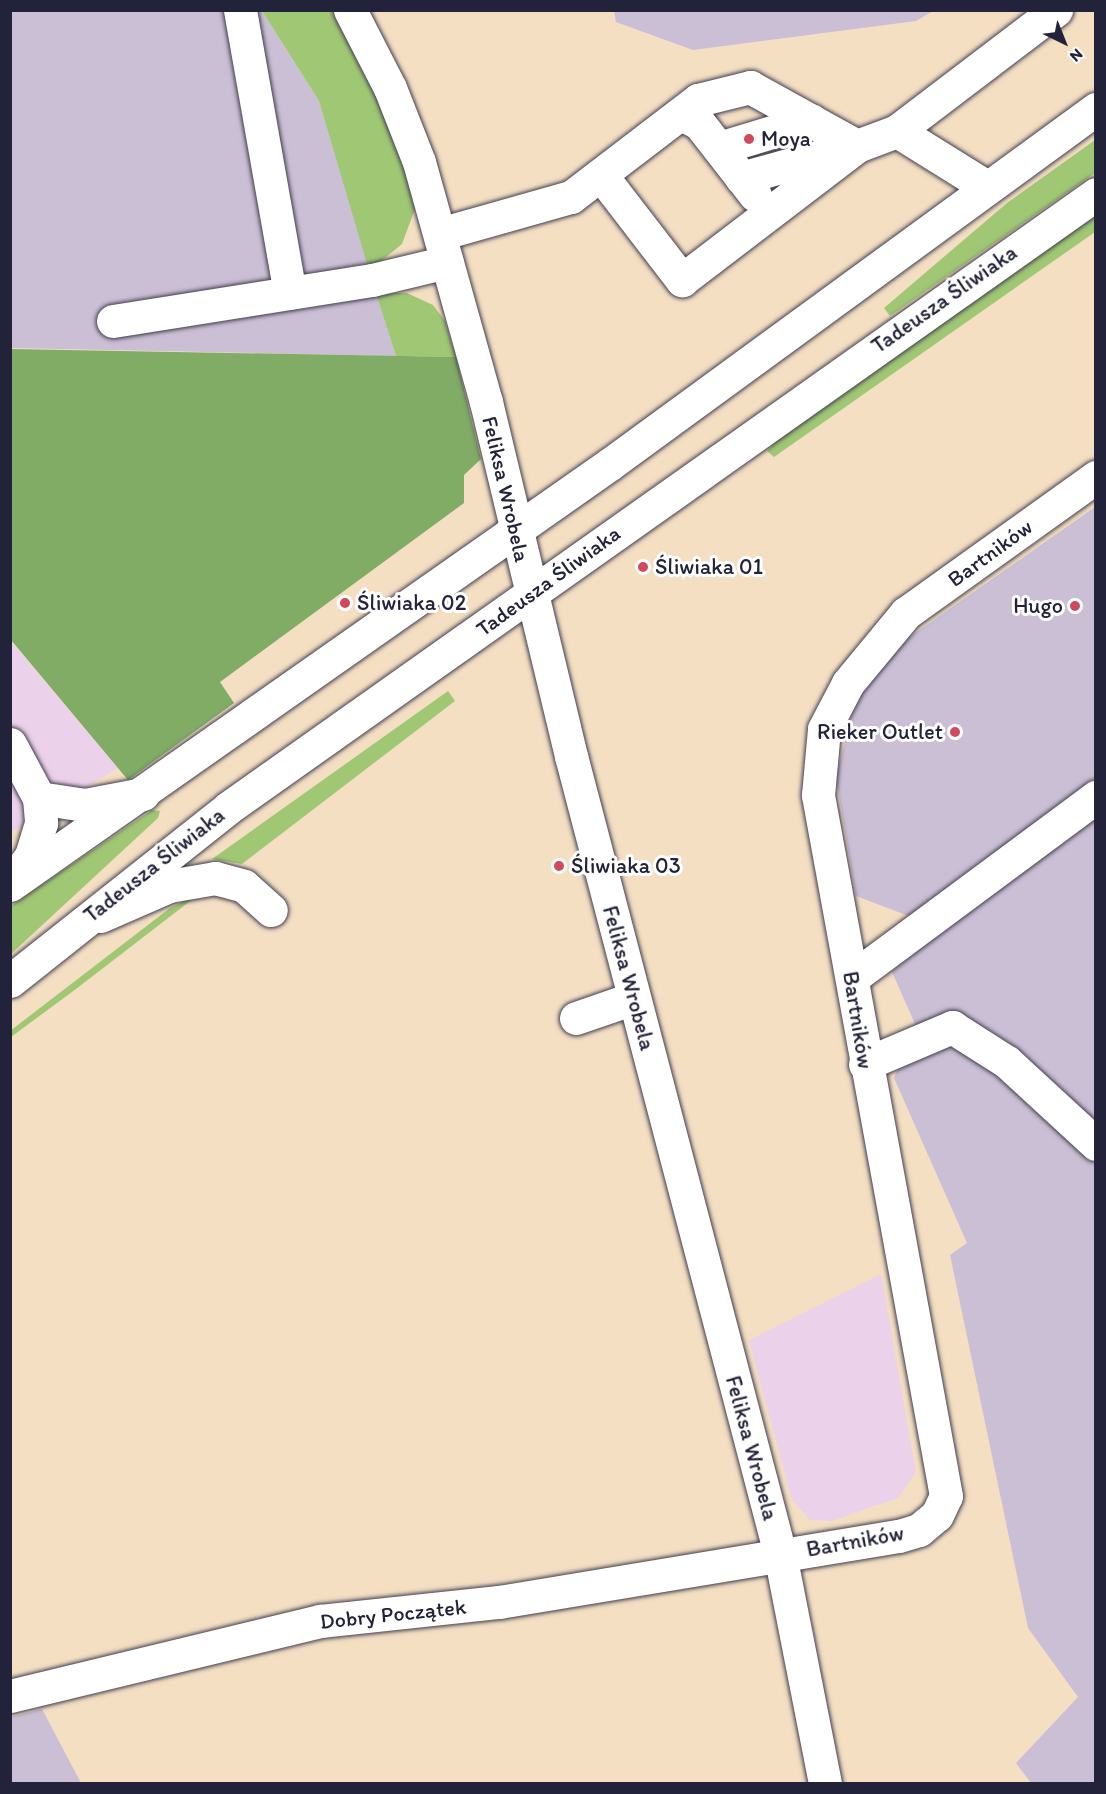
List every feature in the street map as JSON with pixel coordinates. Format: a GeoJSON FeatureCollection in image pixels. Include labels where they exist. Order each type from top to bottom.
{"type":"FeatureCollection","features":[{"type":"Feature","properties":{"kind":"street"},"geometry":{"type":"LineString","coordinates":[[240,10],[290,293]]}},
{"type":"Feature","properties":{"kind":"street","name":"Feliksa Wrobela"},"geometry":{"type":"LineString","coordinates":[[350,10],[390,88],[443,248],[634,998],[780,1554],[825,1784]]}},
{"type":"Feature","properties":{"kind":"street"},"geometry":{"type":"LineString","coordinates":[[741,178],[857,146],[897,131],[1056,10]]}},
{"type":"Feature","properties":{"kind":"street"},"geometry":{"type":"LineString","coordinates":[[769,213],[699,128],[698,100],[750,87],[857,146]]}},
{"type":"Feature","properties":{"kind":"street"},"geometry":{"type":"LineString","coordinates":[[10,884],[148,794],[516,531],[1095,109]]}},
{"type":"Feature","properties":{"kind":"street"},"geometry":{"type":"LineString","coordinates":[[113,321],[290,293],[443,248],[571,197],[601,175],[699,128],[811,120]]}},
{"type":"Feature","properties":{"kind":"street"},"geometry":{"type":"LineString","coordinates":[[897,131],[987,186]]}},
{"type":"Feature","properties":{"kind":"street"},"geometry":{"type":"LineString","coordinates":[[601,175],[682,280],[857,146]]}},
{"type":"Feature","properties":{"kind":"street","name":"Tadeusza Śliwiaka"},"geometry":{"type":"LineString","coordinates":[[10,981],[76,926],[228,808],[1095,194]]}},
{"type":"Feature","properties":{"kind":"street","name":"Bartników"},"geometry":{"type":"LineString","coordinates":[[780,1554],[919,1530],[937,1515],[946,1496],[865,1064],[852,978],[818,795],[824,729],[848,683],[906,613],[1095,477]]}},
{"type":"Feature","properties":{"kind":"street"},"geometry":{"type":"LineString","coordinates":[[10,884],[38,839],[39,798],[11,749]]}},
{"type":"Feature","properties":{"kind":"street"},"geometry":{"type":"LineString","coordinates":[[39,798],[85,805],[148,794]]}},
{"type":"Feature","properties":{"kind":"street"},"geometry":{"type":"LineString","coordinates":[[852,978],[1095,797]]}},
{"type":"Feature","properties":{"kind":"street"},"geometry":{"type":"LineString","coordinates":[[76,926],[196,879],[244,886],[271,910]]}},
{"type":"Feature","properties":{"kind":"street"},"geometry":{"type":"LineString","coordinates":[[576,1018],[634,998]]}},
{"type":"Feature","properties":{"kind":"street"},"geometry":{"type":"LineString","coordinates":[[865,1064],[952,1027],[1007,1062],[1095,1144]]}},
{"type":"Feature","properties":{"kind":"street","name":"Dobry Początek"},"geometry":{"type":"LineString","coordinates":[[10,1696],[320,1621],[499,1602],[780,1554]]}},
{"type":"Feature","properties":{"kind":"shaded area"},"geometry":{"type":"Polygon","coordinates":[[[614,10],[933,11],[916,21],[693,50],[616,22],[614,10]]]}},
{"type":"Feature","properties":{"kind":"shaded area"},"geometry":{"type":"Polygon","coordinates":[[[11,11],[262,11],[319,101],[396,356],[11,348],[11,11]]]}},
{"type":"Feature","properties":{"kind":"shaded area"},"geometry":{"type":"Polygon","coordinates":[[[1095,507],[1095,1783],[1031,1783],[1016,1763],[1078,1697],[1028,1628],[950,1255],[967,1243],[894,1078],[915,1024],[892,972],[912,950],[914,918],[856,896],[836,778],[853,707],[891,650],[1095,507]]]}},
{"type":"Feature","properties":{"kind":"shaded area"},"geometry":{"type":"Polygon","coordinates":[[[10,640],[118,768],[11,832],[10,832],[10,640]]]}},
{"type":"Feature","properties":{"kind":"shaded area"},"geometry":{"type":"Polygon","coordinates":[[[881,1274],[916,1472],[898,1498],[832,1521],[810,1520],[792,1500],[749,1340],[881,1274]]]}},
{"type":"Feature","properties":{"kind":"shaded area"},"geometry":{"type":"Polygon","coordinates":[[[42,1709],[81,1783],[11,1783],[11,1717],[42,1709]]]}},
{"type":"Feature","properties":{"kind":"green space"},"geometry":{"type":"Polygon","coordinates":[[[262,11],[333,11],[362,63],[400,150],[415,209],[402,244],[379,263],[368,267],[319,101],[262,11]]]}},
{"type":"Feature","properties":{"kind":"green space"},"geometry":{"type":"Polygon","coordinates":[[[1095,140],[1095,173],[890,316],[884,308],[1007,203],[1095,140]]]}},
{"type":"Feature","properties":{"kind":"green space"},"geometry":{"type":"Polygon","coordinates":[[[1095,213],[1095,232],[774,457],[767,451],[785,432],[1095,213]]]}},
{"type":"Feature","properties":{"kind":"green space"},"geometry":{"type":"Polygon","coordinates":[[[376,293],[407,293],[433,305],[445,321],[456,357],[396,356],[376,293]]]}},
{"type":"Feature","properties":{"kind":"green space"},"geometry":{"type":"Polygon","coordinates":[[[11,349],[456,357],[481,459],[464,475],[464,503],[220,682],[234,703],[128,780],[11,640],[11,349]]]}},
{"type":"Feature","properties":{"kind":"green space"},"geometry":{"type":"Polygon","coordinates":[[[448,691],[455,701],[242,864],[212,859],[448,691]]]}},
{"type":"Feature","properties":{"kind":"green space"},"geometry":{"type":"Polygon","coordinates":[[[152,810],[160,811],[158,818],[11,954],[11,906],[152,810]]]}},
{"type":"Feature","properties":{"kind":"green space"},"geometry":{"type":"Polygon","coordinates":[[[198,895],[11,1037],[10,1031],[170,908],[198,895]]]}},
{"type":"Feature","properties":{"kind":"place","name":"Moya"},"geometry":{"type":"Point","coordinates":[749,139]}},
{"type":"Feature","properties":{"kind":"place","name":"Śliwiaka 01"},"geometry":{"type":"Point","coordinates":[643,567]}},
{"type":"Feature","properties":{"kind":"place","name":"Śliwiaka 02"},"geometry":{"type":"Point","coordinates":[345,603]}},
{"type":"Feature","properties":{"kind":"place","name":"Hugo"},"geometry":{"type":"Point","coordinates":[1075,606]}},
{"type":"Feature","properties":{"kind":"place","name":"Rieker Outlet"},"geometry":{"type":"Point","coordinates":[955,732]}},
{"type":"Feature","properties":{"kind":"place","name":"Śliwiaka 03"},"geometry":{"type":"Point","coordinates":[559,866]}}]}
